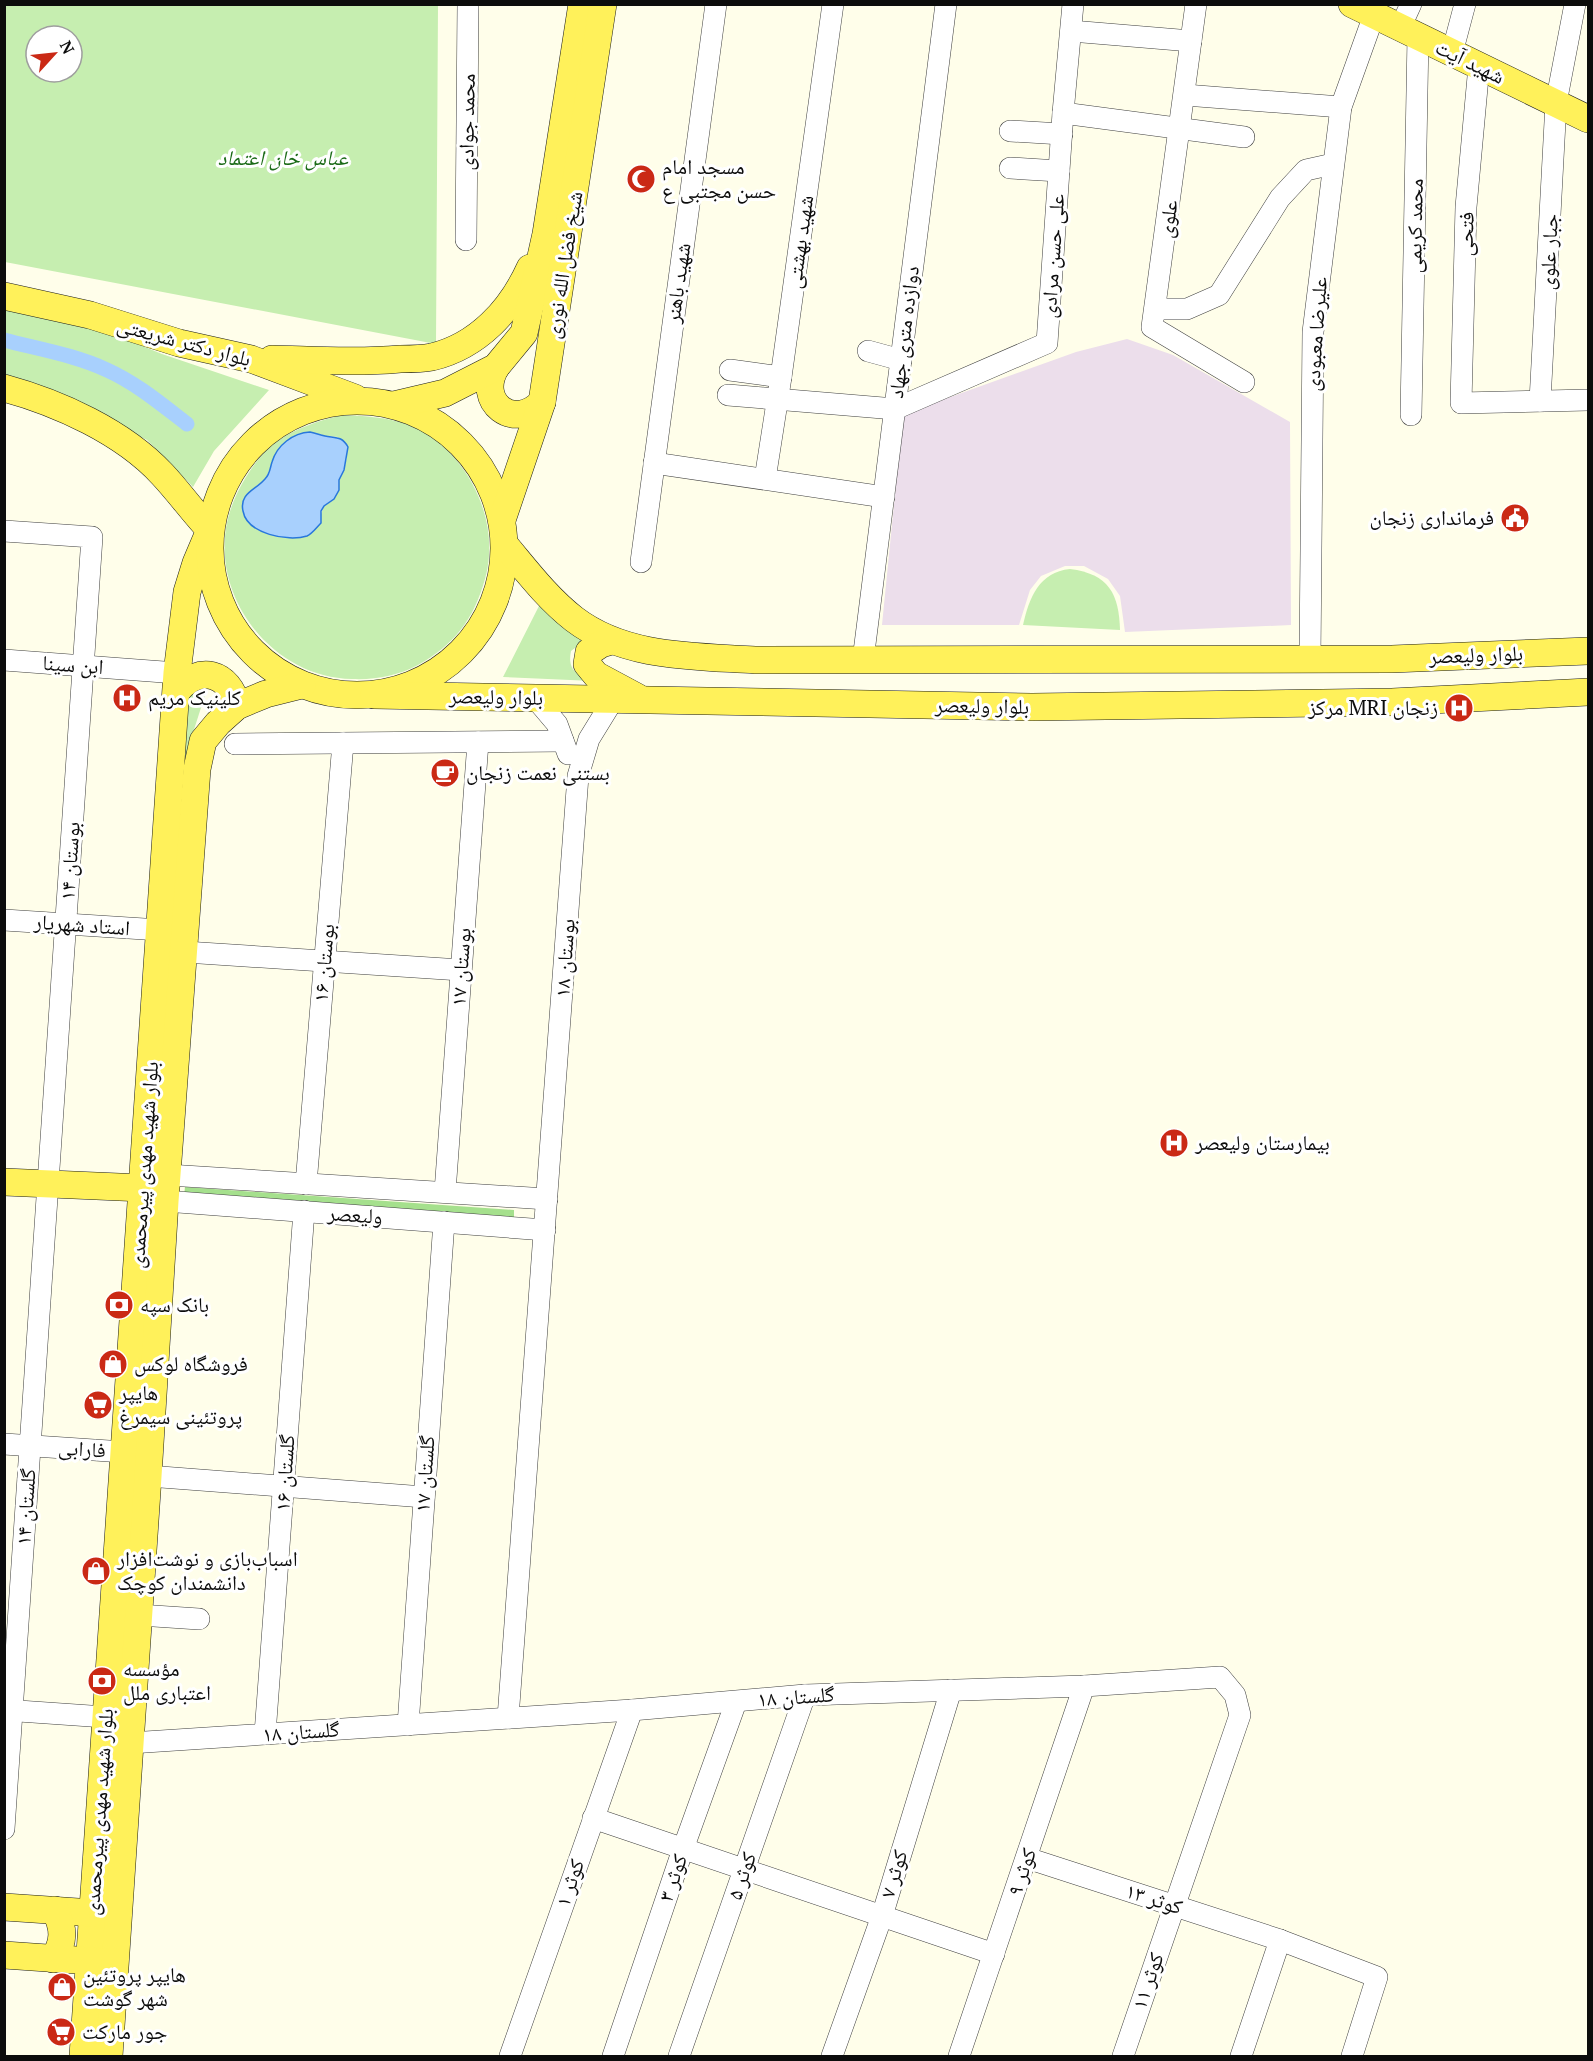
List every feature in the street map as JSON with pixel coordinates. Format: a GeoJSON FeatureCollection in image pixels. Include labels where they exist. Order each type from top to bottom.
{"type":"FeatureCollection","features":[{"type":"Feature","properties":{"kind":"main road","name":"شیخ فضل الله نوری"},"geometry":{"type":"LineString","coordinates":[[394,405],[445,393],[496,367],[524,333],[546,234],[582,4]]}},
{"type":"Feature","properties":{"kind":"main road","name":"شیخ فضل الله نوری"},"geometry":{"type":"LineString","coordinates":[[503,532],[542,402],[603,4]]}},
{"type":"Feature","properties":{"kind":"main road","name":"شهید آیت"},"geometry":{"type":"LineString","coordinates":[[1363,10],[1410,23],[1452,53],[1588,118]]}},
{"type":"Feature","properties":{"kind":"main road"},"geometry":{"type":"LineString","coordinates":[[251,359],[381,361],[431,357],[469,342],[507,308],[522,285],[546,234]]}},
{"type":"Feature","properties":{"kind":"main road","name":"بلوار دکتر شریعتی"},"geometry":{"type":"LineString","coordinates":[[4,296],[90,315],[179,343],[251,359],[359,400]]}},
{"type":"Feature","properties":{"kind":"main road"},"geometry":{"type":"LineString","coordinates":[[496,367],[491,375],[490,394],[501,409],[509,414],[528,414],[542,402]]}},
{"type":"Feature","properties":{"kind":"main road"},"geometry":{"type":"LineString","coordinates":[[4,388],[27,394],[96,425],[122,440],[162,474],[210,530]]}},
{"type":"Feature","properties":{"kind":"main road"},"geometry":{"type":"LineString","coordinates":[[302,685],[269,666],[241,639],[221,606],[211,569],[210,530],[224,484],[242,455],[266,431],[294,414],[315,406],[359,400],[394,405],[424,416],[452,435],[475,459],[492,488],[503,532],[501,581],[489,615],[468,645],[441,669],[410,686],[374,695]]}},
{"type":"Feature","properties":{"kind":"main road","name":"بلوار شهید مهدی پیرمحمدی"},"geometry":{"type":"LineString","coordinates":[[108,2056],[148,1476],[159,1188],[160,930],[177,682],[187,592],[210,530]]}},
{"type":"Feature","properties":{"kind":"main road","name":"بلوار ولیعصر"},"geometry":{"type":"LineString","coordinates":[[503,532],[543,588],[572,618],[611,641],[679,656],[754,660],[1392,659],[1588,651]]}},
{"type":"Feature","properties":{"kind":"main road"},"geometry":{"type":"LineString","coordinates":[[611,641],[589,652],[587,664],[596,675],[645,701]]}},
{"type":"Feature","properties":{"kind":"main road"},"geometry":{"type":"LineString","coordinates":[[1392,659],[1392,702]]}},
{"type":"Feature","properties":{"kind":"main road"},"geometry":{"type":"LineString","coordinates":[[177,682],[184,682],[195,676],[206,674],[218,677],[231,689],[237,706],[266,694],[302,685]]}},
{"type":"Feature","properties":{"kind":"main road","name":"بلوار ولیعصر"},"geometry":{"type":"LineString","coordinates":[[302,685],[338,694],[1032,707],[1392,702],[1588,692]]}},
{"type":"Feature","properties":{"kind":"main road","name":"بلوار شهید مهدی پیرمحمدی"},"geometry":{"type":"LineString","coordinates":[[83,2056],[123,1452],[159,1188],[185,952],[197,769],[203,741],[237,706]]}},
{"type":"Feature","properties":{"kind":"main road"},"geometry":{"type":"LineString","coordinates":[[4,1182],[159,1188]]}},
{"type":"Feature","properties":{"kind":"main road"},"geometry":{"type":"LineString","coordinates":[[4,1907],[119,1915]]}},
{"type":"Feature","properties":{"kind":"main road"},"geometry":{"type":"LineString","coordinates":[[53,1959],[63,1936],[55,1910]]}},
{"type":"Feature","properties":{"kind":"main road"},"geometry":{"type":"LineString","coordinates":[[4,1955],[116,1962]]}},
{"type":"Feature","properties":{"kind":"street","name":"محمد جوادی"},"geometry":{"type":"LineString","coordinates":[[466,240],[468,4]]}},
{"type":"Feature","properties":{"kind":"street","name":"شهید باهنر"},"geometry":{"type":"LineString","coordinates":[[641,562],[716,4]]}},
{"type":"Feature","properties":{"kind":"street","name":"شهید بهشتی"},"geometry":{"type":"LineString","coordinates":[[765,479],[833,4]]}},
{"type":"Feature","properties":{"kind":"street","name":"دوازده متری جهاد"},"geometry":{"type":"LineString","coordinates":[[863,660],[946,4]]}},
{"type":"Feature","properties":{"kind":"street","name":"علی حسن مرادی"},"geometry":{"type":"LineString","coordinates":[[895,409],[1047,344],[1062,123],[1073,4]]}},
{"type":"Feature","properties":{"kind":"street","name":"علوی"},"geometry":{"type":"LineString","coordinates":[[1196,4],[1152,327],[1244,382]]}},
{"type":"Feature","properties":{"kind":"street"},"geometry":{"type":"LineString","coordinates":[[1452,53],[1464,4]]}},
{"type":"Feature","properties":{"kind":"street","name":"علیرضا معبودی"},"geometry":{"type":"LineString","coordinates":[[1310,659],[1313,332],[1341,107],[1363,10]]}},
{"type":"Feature","properties":{"kind":"street","name":"جبار علوی"},"geometry":{"type":"LineString","coordinates":[[1540,401],[1556,103],[1579,13]]}},
{"type":"Feature","properties":{"kind":"street","name":"محمد کریمی"},"geometry":{"type":"LineString","coordinates":[[1410,23],[1411,416]]}},
{"type":"Feature","properties":{"kind":"street"},"geometry":{"type":"LineString","coordinates":[[1071,31],[1191,40]]}},
{"type":"Feature","properties":{"kind":"street","name":"فتحی"},"geometry":{"type":"LineString","coordinates":[[1479,66],[1466,207],[1461,403],[1540,401]]}},
{"type":"Feature","properties":{"kind":"street"},"geometry":{"type":"LineString","coordinates":[[1185,95],[1341,107]]}},
{"type":"Feature","properties":{"kind":"street"},"geometry":{"type":"LineString","coordinates":[[1010,131],[1062,123],[1180,127],[1244,136]]}},
{"type":"Feature","properties":{"kind":"street"},"geometry":{"type":"LineString","coordinates":[[1156,309],[1187,309],[1219,295],[1280,198],[1306,170],[1334,164]]}},
{"type":"Feature","properties":{"kind":"street"},"geometry":{"type":"LineString","coordinates":[[1010,168],[1059,171]]}},
{"type":"Feature","properties":{"kind":"street"},"geometry":{"type":"LineString","coordinates":[[868,351],[901,360]]}},
{"type":"Feature","properties":{"kind":"street"},"geometry":{"type":"LineString","coordinates":[[730,370],[781,377]]}},
{"type":"Feature","properties":{"kind":"street"},"geometry":{"type":"LineString","coordinates":[[728,395],[895,409]]}},
{"type":"Feature","properties":{"kind":"street"},"geometry":{"type":"LineString","coordinates":[[1540,401],[1588,400]]}},
{"type":"Feature","properties":{"kind":"street"},"geometry":{"type":"LineString","coordinates":[[654,463],[884,497]]}},
{"type":"Feature","properties":{"kind":"street","name":"بوستان ۱۴"},"geometry":{"type":"LineString","coordinates":[[4,531],[92,537],[48,1184]]}},
{"type":"Feature","properties":{"kind":"street","name":"ابن سینا"},"geometry":{"type":"LineString","coordinates":[[4,660],[83,666],[177,682]]}},
{"type":"Feature","properties":{"kind":"street","name":"بوستان ۱۸"},"geometry":{"type":"LineString","coordinates":[[535,698],[557,724],[578,776],[545,1230]]}},
{"type":"Feature","properties":{"kind":"street"},"geometry":{"type":"LineString","coordinates":[[578,776],[589,740],[613,700]]}},
{"type":"Feature","properties":{"kind":"street"},"geometry":{"type":"LineString","coordinates":[[236,744],[563,741]]}},
{"type":"Feature","properties":{"kind":"street","name":"بوستان ۱۷"},"geometry":{"type":"LineString","coordinates":[[445,1192],[478,742]]}},
{"type":"Feature","properties":{"kind":"street","name":"بوستان ۱۶"},"geometry":{"type":"LineString","coordinates":[[306,1184],[343,743]]}},
{"type":"Feature","properties":{"kind":"street","name":"استاد شهریار"},"geometry":{"type":"LineString","coordinates":[[4,920],[160,930]]}},
{"type":"Feature","properties":{"kind":"street"},"geometry":{"type":"LineString","coordinates":[[185,952],[461,970]]}},
{"type":"Feature","properties":{"kind":"street","name":"گلستان ۱۴"},"geometry":{"type":"LineString","coordinates":[[4,1829],[9,1710],[48,1184]]}},
{"type":"Feature","properties":{"kind":"street","name":"ولیعصر"},"geometry":{"type":"LineString","coordinates":[[159,1188],[306,1184],[547,1199]]}},
{"type":"Feature","properties":{"kind":"street","name":"ولیعصر"},"geometry":{"type":"LineString","coordinates":[[159,1188],[303,1211],[545,1230]]}},
{"type":"Feature","properties":{"kind":"street","name":"گلستان ۱۶"},"geometry":{"type":"LineString","coordinates":[[265,1734],[303,1211]]}},
{"type":"Feature","properties":{"kind":"street","name":"گلستان ۱۷"},"geometry":{"type":"LineString","coordinates":[[408,1725],[444,1222]]}},
{"type":"Feature","properties":{"kind":"street"},"geometry":{"type":"LineString","coordinates":[[508,1718],[545,1230]]}},
{"type":"Feature","properties":{"kind":"street","name":"فارابی"},"geometry":{"type":"LineString","coordinates":[[4,1444],[123,1452]]}},
{"type":"Feature","properties":{"kind":"street"},"geometry":{"type":"LineString","coordinates":[[148,1476],[424,1497]]}},
{"type":"Feature","properties":{"kind":"street"},"geometry":{"type":"LineString","coordinates":[[139,1615],[199,1619]]}},
{"type":"Feature","properties":{"kind":"street","name":"کوثر ۱۱"},"geometry":{"type":"LineString","coordinates":[[1084,1686],[1220,1677],[1235,1695],[1240,1715],[1123,2056]]}},
{"type":"Feature","properties":{"kind":"street","name":"گلستان ۱۸"},"geometry":{"type":"LineString","coordinates":[[130,1743],[632,1710],[805,1695],[1084,1686]]}},
{"type":"Feature","properties":{"kind":"street","name":"کوثر ۹"},"geometry":{"type":"LineString","coordinates":[[959,2056],[1084,1686]]}},
{"type":"Feature","properties":{"kind":"street","name":"کوثر ۷"},"geometry":{"type":"LineString","coordinates":[[832,2056],[882,1916],[951,1690]]}},
{"type":"Feature","properties":{"kind":"street","name":"کوثر ۵"},"geometry":{"type":"LineString","coordinates":[[679,2056],[805,1695]]}},
{"type":"Feature","properties":{"kind":"street","name":"کوثر ۳"},"geometry":{"type":"LineString","coordinates":[[613,2056],[683,1849],[736,1702]]}},
{"type":"Feature","properties":{"kind":"street"},"geometry":{"type":"LineString","coordinates":[[9,1710],[105,1717]]}},
{"type":"Feature","properties":{"kind":"street","name":"کوثر ۱"},"geometry":{"type":"LineString","coordinates":[[510,2056],[632,1710]]}},
{"type":"Feature","properties":{"kind":"street"},"geometry":{"type":"LineString","coordinates":[[593,1818],[994,1954]]}},
{"type":"Feature","properties":{"kind":"street","name":"کوثر ۱۳"},"geometry":{"type":"LineString","coordinates":[[1027,1858],[1280,1940],[1377,1977],[1352,2056]]}},
{"type":"Feature","properties":{"kind":"street"},"geometry":{"type":"LineString","coordinates":[[1241,2056],[1280,1940]]}},
{"type":"Feature","properties":{"kind":"shaded area"},"geometry":{"type":"Polygon","coordinates":[[[1127,339],[1173,355],[1290,422],[1291,625],[1125,632],[1120,596],[1108,579],[1084,566],[1065,566],[1041,576],[1030,590],[1019,625],[882,625],[903,414],[1076,352],[1127,339]]]}},
{"type":"Feature","properties":{"kind":"green space","name":"عباس خان اعتماد"},"geometry":{"type":"Polygon","coordinates":[[[4,5],[438,5],[436,344],[5,262],[4,5]]]}},
{"type":"Feature","properties":{"kind":"green space"},"geometry":{"type":"Polygon","coordinates":[[[4,307],[96,327],[162,354],[269,390],[214,451],[193,487],[147,440],[77,406],[5,378],[4,307]]]}},
{"type":"Feature","properties":{"kind":"green space"},"geometry":{"type":"Polygon","coordinates":[[[342,415],[368,416],[401,422],[429,436],[447,450],[463,468],[475,488],[488,533],[489,556],[485,579],[475,606],[461,630],[442,649],[418,665],[402,672],[369,679],[324,675],[299,666],[276,651],[256,631],[241,608],[230,583],[225,556],[226,528],[233,502],[260,457],[286,435],[317,422],[342,415]],[[319,434],[272,463],[266,478],[247,494],[242,503],[267,534],[288,538],[308,535],[320,517],[324,506],[337,494],[347,457],[338,437],[319,434]]]}},
{"type":"Feature","properties":{"kind":"green space"},"geometry":{"type":"Polygon","coordinates":[[[1070,569],[1094,576],[1109,588],[1117,606],[1120,630],[1023,625],[1032,596],[1037,588],[1050,575],[1070,569]]]}},
{"type":"Feature","properties":{"kind":"green space"},"geometry":{"type":"Polygon","coordinates":[[[540,604],[584,641],[571,651],[570,663],[578,674],[593,681],[503,677],[540,604]]]}},
{"type":"Feature","properties":{"kind":"green space"},"geometry":{"type":"Polygon","coordinates":[[[201,686],[207,689],[190,742],[158,1157],[188,696],[201,686]]]}},
{"type":"Feature","properties":{"kind":"green space"},"geometry":{"type":"Polygon","coordinates":[[[185,1187],[514,1210],[514,1218],[184,1196],[185,1187]]]}},
{"type":"Feature","properties":{"kind":"water"},"geometry":{"type":"Polygon","coordinates":[[[310,432],[338,438],[348,447],[344,470],[339,480],[339,490],[334,499],[321,511],[321,523],[307,536],[279,537],[260,531],[246,519],[243,500],[267,477],[274,456],[282,445],[292,437],[310,432]]]}},
{"type":"Feature","properties":{"kind":"waterway"},"geometry":{"type":"LineString","coordinates":[[4,340],[69,356],[118,375],[187,424]]}},
{"type":"Feature","properties":{"kind":"place","name":"مسجد امام حسن مجتبی ع"},"geometry":{"type":"Point","coordinates":[641,179]}},
{"type":"Feature","properties":{"kind":"place","name":"فرمانداری زنجان"},"geometry":{"type":"Point","coordinates":[1515,518]}},
{"type":"Feature","properties":{"kind":"place","name":"کلینیک مریم"},"geometry":{"type":"Point","coordinates":[127,698]}},
{"type":"Feature","properties":{"kind":"place","name":"مرکز MRI زنجان"},"geometry":{"type":"Point","coordinates":[1459,708]}},
{"type":"Feature","properties":{"kind":"place","name":"بستنی نعمت زنجان"},"geometry":{"type":"Point","coordinates":[445,773]}},
{"type":"Feature","properties":{"kind":"place","name":"بیمارستان ولیعصر"},"geometry":{"type":"Point","coordinates":[1174,1143]}},
{"type":"Feature","properties":{"kind":"place","name":"بانک سپه"},"geometry":{"type":"Point","coordinates":[119,1305]}},
{"type":"Feature","properties":{"kind":"place","name":"فروشگاه لوکس"},"geometry":{"type":"Point","coordinates":[113,1364]}},
{"type":"Feature","properties":{"kind":"place","name":"هایپر پروتئینی سیمرغ"},"geometry":{"type":"Point","coordinates":[98,1405]}},
{"type":"Feature","properties":{"kind":"place","name":"اسباب‌بازی و نوشت‌افزار دانشمندان کوچک"},"geometry":{"type":"Point","coordinates":[96,1571]}},
{"type":"Feature","properties":{"kind":"place","name":"مؤسسه اعتباری ملل"},"geometry":{"type":"Point","coordinates":[102,1681]}},
{"type":"Feature","properties":{"kind":"place","name":"هایپر پروتئین شهر گوشت"},"geometry":{"type":"Point","coordinates":[62,1987]}},
{"type":"Feature","properties":{"kind":"place","name":"جور مارکت"},"geometry":{"type":"Point","coordinates":[61,2032]}}]}
